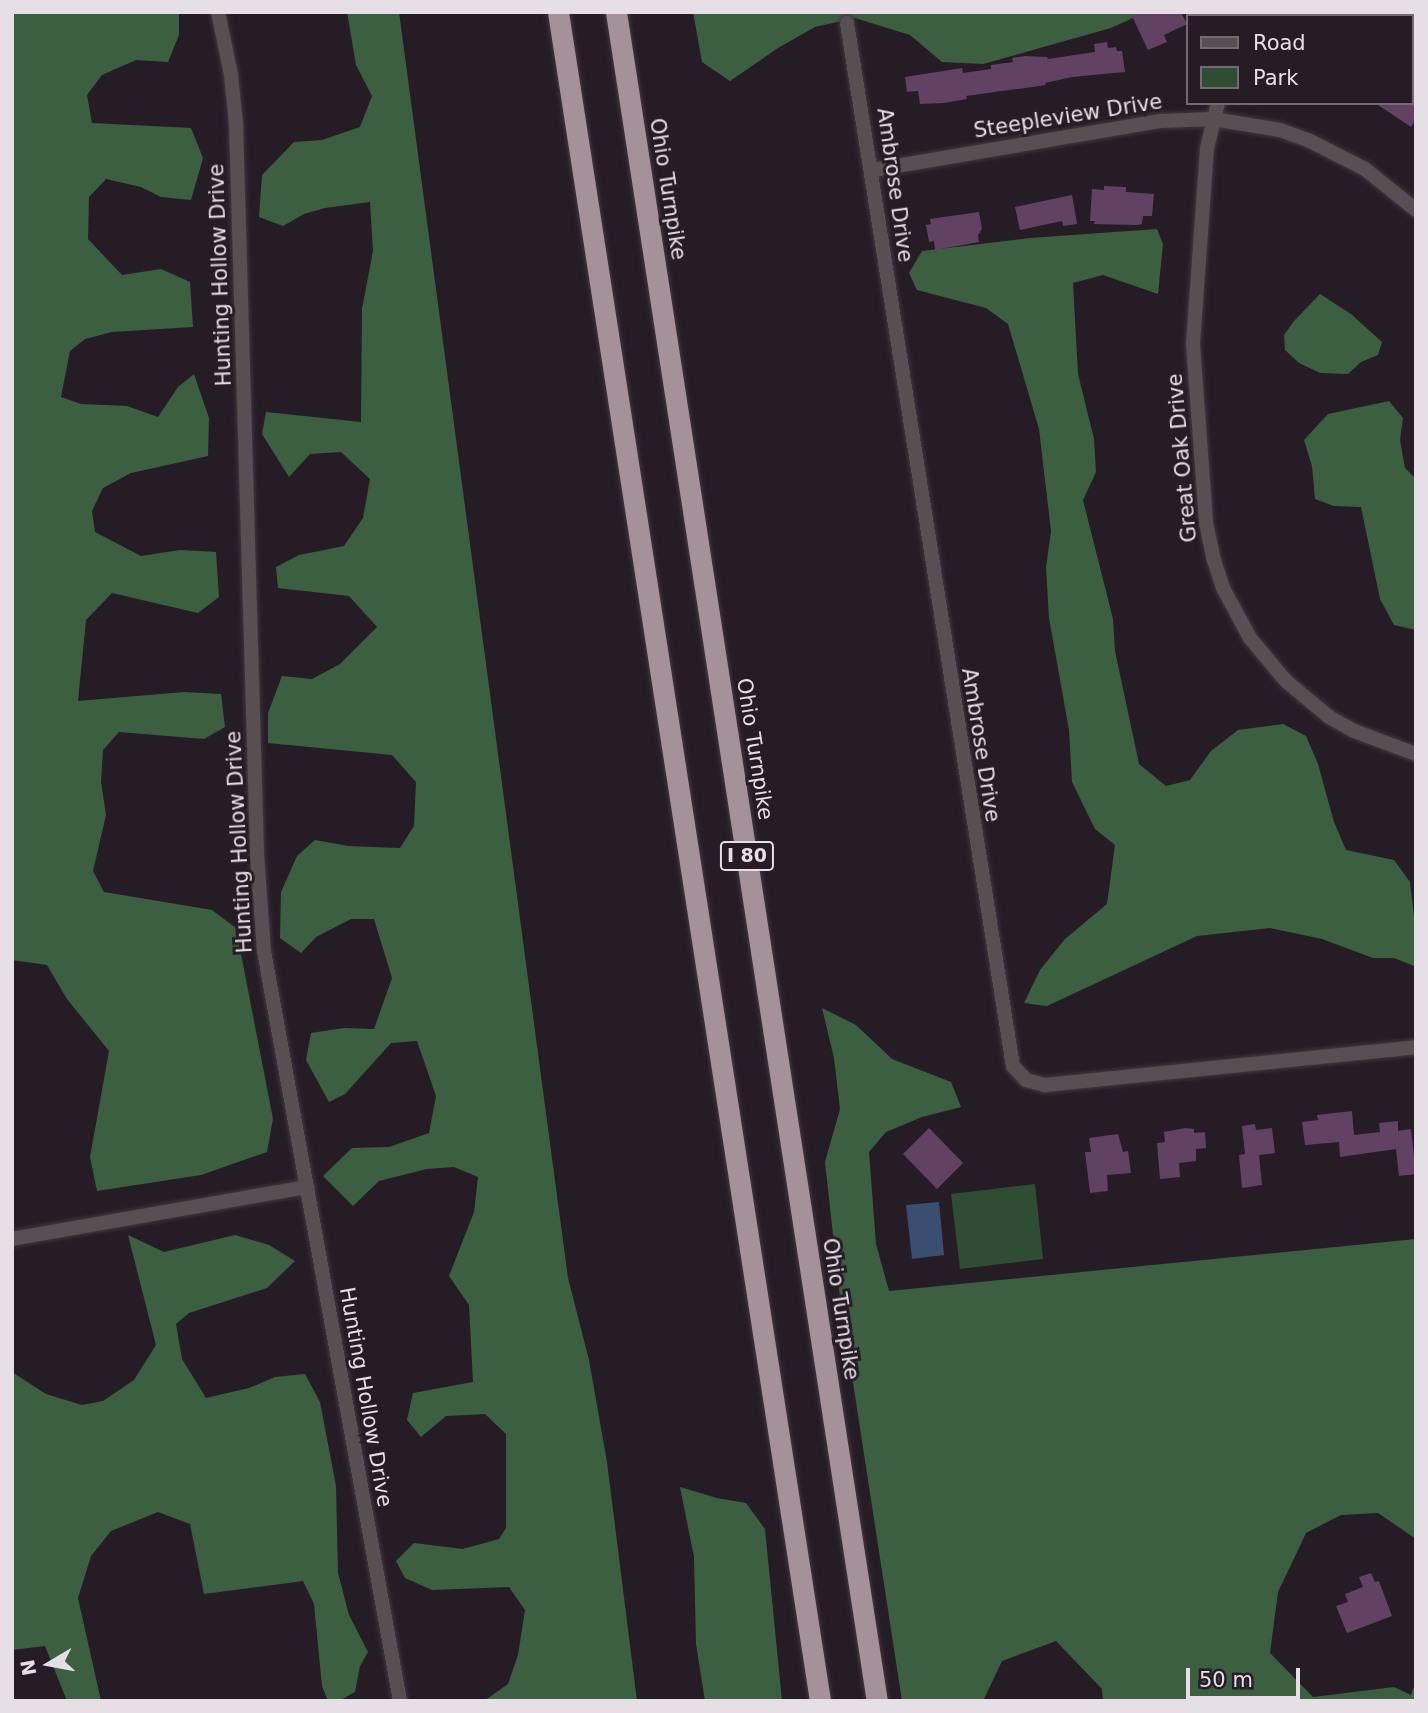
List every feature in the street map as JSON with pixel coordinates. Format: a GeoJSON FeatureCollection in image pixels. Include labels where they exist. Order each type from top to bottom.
{"type":"FeatureCollection","features":[{"type":"Feature","properties":{"kind":"highway","name":"I 80"},"geometry":{"type":"LineString","coordinates":[[558,12],[820,1701]]}},
{"type":"Feature","properties":{"kind":"highway","name":"Ohio Turnpike"},"geometry":{"type":"LineString","coordinates":[[615,12],[877,1701]]}},
{"type":"Feature","properties":{"kind":"street","name":"Hunting Hollow Drive"},"geometry":{"type":"LineString","coordinates":[[218,12],[231,75],[236,123],[260,912],[274,1008],[400,1701]]}},
{"type":"Feature","properties":{"kind":"street","name":"Ambrose Drive"},"geometry":{"type":"LineString","coordinates":[[848,23],[873,170],[943,640],[1013,1066],[1026,1080],[1045,1085],[1416,1047]]}},
{"type":"Feature","properties":{"kind":"street","name":"Great Oak Drive"},"geometry":{"type":"LineString","coordinates":[[1216,105],[1206,162],[1193,344],[1206,523],[1213,557],[1223,588],[1250,638],[1286,681],[1329,717],[1354,731],[1416,754]]}},
{"type":"Feature","properties":{"kind":"street","name":"Steepleview Drive"},"geometry":{"type":"LineString","coordinates":[[873,170],[1161,121],[1213,118],[1280,130],[1308,140],[1365,169],[1416,210]]}},
{"type":"Feature","properties":{"kind":"street"},"geometry":{"type":"LineString","coordinates":[[12,1239],[307,1187]]}},
{"type":"Feature","properties":{"kind":"green space"},"geometry":{"type":"Polygon","coordinates":[[[12,12],[179,12],[179,35],[168,62],[136,60],[102,75],[87,95],[92,123],[191,128],[203,158],[191,200],[161,197],[141,187],[106,179],[89,197],[88,239],[122,275],[161,269],[190,282],[193,327],[112,332],[85,339],[70,351],[61,397],[81,404],[127,406],[158,417],[178,387],[194,374],[209,418],[208,456],[131,473],[103,488],[92,511],[95,532],[141,556],[180,550],[216,552],[219,597],[198,613],[112,593],[86,620],[78,701],[184,692],[221,694],[225,727],[204,739],[119,732],[103,750],[101,782],[106,815],[93,871],[104,892],[212,910],[236,928],[273,1119],[267,1152],[201,1175],[97,1191],[90,1157],[109,1051],[67,999],[47,965],[12,960],[12,12]]]}},
{"type":"Feature","properties":{"kind":"green space"},"geometry":{"type":"Polygon","coordinates":[[[347,12],[399,12],[568,1278],[589,1360],[607,1462],[637,1701],[484,1701],[508,1684],[518,1655],[525,1610],[509,1587],[432,1590],[405,1578],[396,1561],[414,1543],[463,1549],[499,1539],[506,1528],[506,1434],[485,1414],[446,1416],[421,1437],[407,1420],[413,1393],[473,1382],[469,1305],[449,1276],[474,1212],[478,1177],[454,1167],[427,1169],[379,1181],[353,1206],[323,1176],[352,1148],[389,1147],[429,1133],[436,1096],[417,1041],[391,1043],[345,1094],[329,1102],[306,1060],[311,1033],[344,1028],[374,1029],[392,978],[374,919],[351,919],[316,937],[301,953],[280,938],[281,892],[297,856],[315,840],[348,846],[400,848],[414,826],[416,782],[392,755],[268,743],[268,713],[282,676],[312,679],[340,664],[377,627],[349,596],[278,588],[276,567],[299,555],[344,546],[363,518],[370,479],[341,452],[310,454],[289,477],[262,434],[266,412],[361,422],[362,309],[373,251],[370,202],[325,208],[304,214],[283,226],[259,217],[262,175],[294,142],[322,140],[360,127],[372,96],[356,65],[347,12]]]}},
{"type":"Feature","properties":{"kind":"green space"},"geometry":{"type":"Polygon","coordinates":[[[693,12],[1146,12],[1111,28],[983,64],[942,62],[910,35],[855,18],[815,27],[778,48],[730,81],[702,62],[693,12]]]}},
{"type":"Feature","properties":{"kind":"green space"},"geometry":{"type":"Polygon","coordinates":[[[1157,229],[1163,244],[1158,294],[1103,275],[1073,283],[1078,374],[1094,439],[1096,472],[1083,500],[1113,619],[1115,651],[1139,764],[1166,786],[1190,780],[1211,751],[1238,730],[1283,724],[1306,736],[1346,850],[1394,860],[1410,882],[1416,934],[1414,966],[1394,958],[1373,958],[1322,939],[1270,928],[1197,936],[1047,1006],[1024,1003],[1040,970],[1065,939],[1107,904],[1115,845],[1095,829],[1072,782],[1069,730],[1049,618],[1046,567],[1051,531],[1039,429],[1008,324],[986,308],[917,290],[909,273],[922,251],[1030,238],[1157,229]]]}},
{"type":"Feature","properties":{"kind":"green space"},"geometry":{"type":"Polygon","coordinates":[[[1320,294],[1351,314],[1382,342],[1378,355],[1361,362],[1348,374],[1320,373],[1299,363],[1285,350],[1284,335],[1320,294]]]}},
{"type":"Feature","properties":{"kind":"green space"},"geometry":{"type":"Polygon","coordinates":[[[1389,401],[1403,418],[1400,440],[1405,468],[1416,479],[1416,630],[1394,625],[1380,599],[1361,507],[1334,506],[1315,499],[1312,466],[1304,440],[1328,414],[1389,401]]]}},
{"type":"Feature","properties":{"kind":"green space"},"geometry":{"type":"Polygon","coordinates":[[[822,1008],[856,1025],[892,1059],[951,1082],[961,1107],[922,1117],[886,1132],[869,1152],[876,1244],[889,1291],[1416,1239],[1416,1539],[1378,1513],[1341,1515],[1306,1533],[1278,1592],[1270,1653],[1313,1697],[1394,1687],[1411,1695],[1416,1681],[1416,1701],[1103,1701],[1102,1689],[1056,1641],[1002,1661],[983,1701],[902,1701],[840,1298],[825,1162],[840,1109],[834,1058],[822,1008]]]}},
{"type":"Feature","properties":{"kind":"green space"},"geometry":{"type":"Polygon","coordinates":[[[1035,1184],[1043,1259],[960,1269],[951,1194],[1035,1184]]]}},
{"type":"Feature","properties":{"kind":"green space"},"geometry":{"type":"Polygon","coordinates":[[[128,1235],[164,1252],[235,1235],[269,1245],[295,1261],[267,1288],[189,1313],[176,1324],[182,1359],[206,1398],[249,1388],[275,1377],[305,1374],[320,1402],[336,1486],[338,1573],[349,1615],[368,1652],[360,1666],[355,1692],[339,1701],[328,1701],[322,1686],[314,1604],[303,1581],[204,1594],[190,1524],[158,1512],[111,1531],[91,1556],[78,1598],[101,1701],[67,1701],[45,1646],[12,1650],[12,1372],[46,1394],[82,1405],[103,1401],[134,1380],[156,1345],[128,1235]]]}},
{"type":"Feature","properties":{"kind":"green space"},"geometry":{"type":"Polygon","coordinates":[[[680,1487],[746,1503],[765,1529],[782,1701],[705,1701],[696,1644],[694,1557],[680,1487]]]}},
{"type":"Feature","properties":{"kind":"water"},"geometry":{"type":"Polygon","coordinates":[[[939,1202],[944,1255],[912,1259],[906,1205],[939,1202]]]}},
{"type":"Feature","properties":{"kind":"building"},"geometry":{"type":"Polygon","coordinates":[[[1142,12],[1181,12],[1186,24],[1164,35],[1167,42],[1148,50],[1132,16],[1142,12]]]}},
{"type":"Feature","properties":{"kind":"building"},"geometry":{"type":"Polygon","coordinates":[[[1107,42],[1108,48],[1116,47],[1117,51],[1122,51],[1125,72],[1072,77],[1045,83],[1046,85],[966,96],[967,99],[944,103],[920,104],[918,91],[907,92],[905,77],[962,68],[963,73],[991,69],[991,65],[1013,62],[1012,58],[1025,56],[1048,59],[1095,52],[1094,44],[1107,42]]]}},
{"type":"Feature","properties":{"kind":"building"},"geometry":{"type":"Polygon","coordinates":[[[1416,103],[1416,119],[1411,127],[1378,105],[1416,103]]]}},
{"type":"Feature","properties":{"kind":"building"},"geometry":{"type":"Polygon","coordinates":[[[1104,186],[1126,187],[1126,192],[1154,194],[1152,216],[1143,216],[1142,224],[1137,225],[1094,224],[1095,221],[1090,221],[1092,189],[1104,190],[1104,186]]]}},
{"type":"Feature","properties":{"kind":"building"},"geometry":{"type":"Polygon","coordinates":[[[1072,195],[1077,224],[1063,226],[1062,221],[1020,230],[1015,207],[1072,195]]]}},
{"type":"Feature","properties":{"kind":"building"},"geometry":{"type":"Polygon","coordinates":[[[979,212],[982,229],[978,235],[979,242],[935,250],[934,241],[929,242],[926,225],[931,224],[930,219],[979,212]]]}},
{"type":"Feature","properties":{"kind":"building"},"geometry":{"type":"Polygon","coordinates":[[[1352,1111],[1354,1135],[1380,1132],[1379,1123],[1398,1121],[1398,1131],[1411,1129],[1416,1174],[1399,1176],[1396,1149],[1340,1157],[1339,1142],[1305,1145],[1302,1122],[1318,1120],[1317,1115],[1352,1111]]]}},
{"type":"Feature","properties":{"kind":"building"},"geometry":{"type":"Polygon","coordinates":[[[1255,1124],[1256,1130],[1272,1128],[1275,1153],[1259,1155],[1262,1185],[1242,1188],[1239,1155],[1245,1154],[1242,1126],[1255,1124]]]}},
{"type":"Feature","properties":{"kind":"building"},"geometry":{"type":"Polygon","coordinates":[[[929,1128],[963,1163],[937,1189],[903,1154],[929,1128]]]}},
{"type":"Feature","properties":{"kind":"building"},"geometry":{"type":"Polygon","coordinates":[[[1194,1129],[1194,1133],[1205,1132],[1206,1148],[1196,1149],[1196,1161],[1179,1163],[1180,1177],[1160,1179],[1157,1143],[1165,1142],[1164,1132],[1194,1129]]]}},
{"type":"Feature","properties":{"kind":"building"},"geometry":{"type":"Polygon","coordinates":[[[1118,1134],[1123,1152],[1128,1151],[1131,1173],[1107,1175],[1108,1191],[1090,1193],[1085,1152],[1091,1152],[1089,1138],[1118,1134]]]}},
{"type":"Feature","properties":{"kind":"building"},"geometry":{"type":"Polygon","coordinates":[[[1371,1573],[1375,1582],[1379,1581],[1392,1616],[1347,1633],[1336,1606],[1348,1602],[1345,1594],[1363,1587],[1359,1577],[1371,1573]]]}}]}
